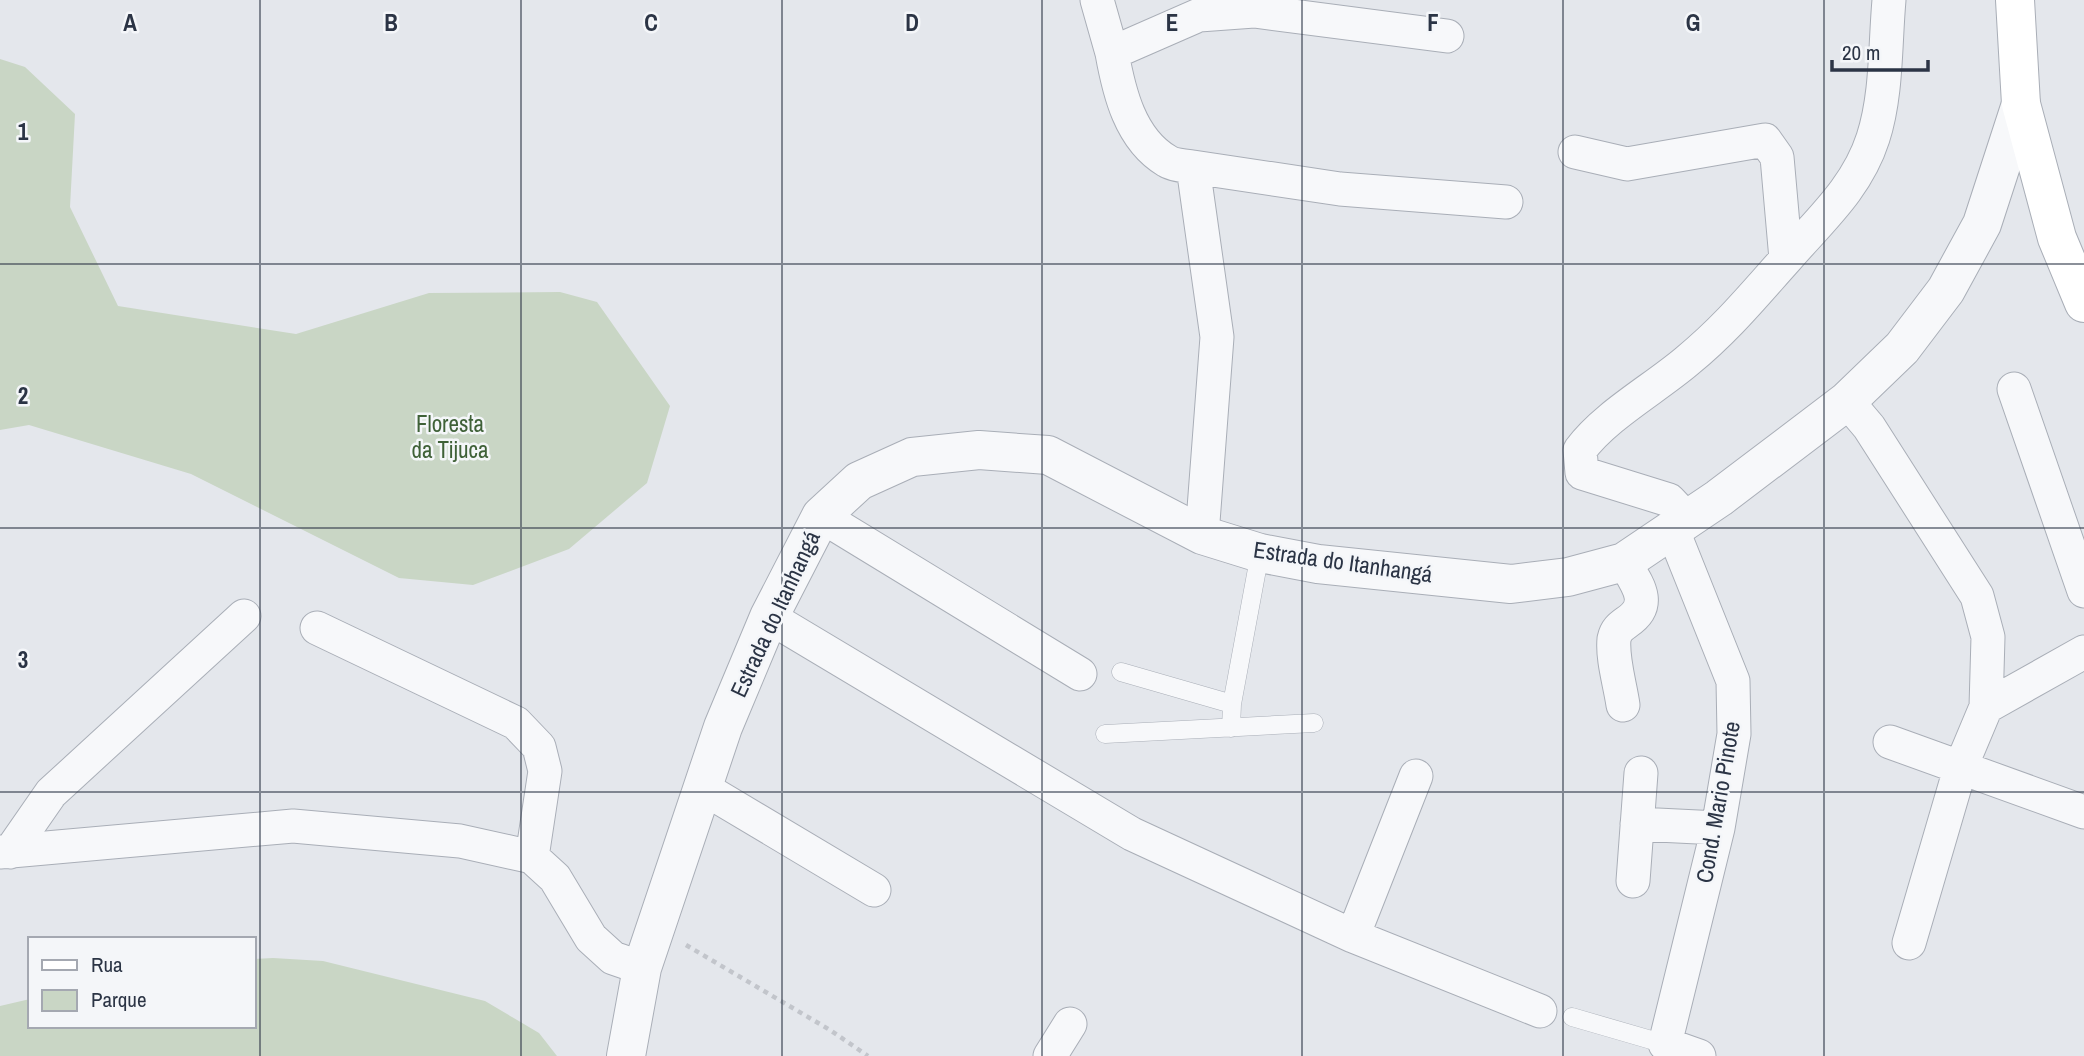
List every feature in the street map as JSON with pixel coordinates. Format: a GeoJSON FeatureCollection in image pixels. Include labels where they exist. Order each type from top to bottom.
{"type":"FeatureCollection","features":[{"type":"Feature","properties":{"kind":"main road","name":"Estrada do Itanhangá"},"geometry":{"type":"LineString","coordinates":[[2015,0],[2021,104]]}},
{"type":"Feature","properties":{"kind":"main road"},"geometry":{"type":"LineString","coordinates":[[2021,104],[2057,239],[2082,295]]}},
{"type":"Feature","properties":{"kind":"street"},"geometry":{"type":"LineString","coordinates":[[1097,0],[1112,53],[1118,88],[1139,136],[1168,162],[1340,189],[1506,202]]}},
{"type":"Feature","properties":{"kind":"street"},"geometry":{"type":"LineString","coordinates":[[1680,525],[1669,500],[1583,473],[1580,450],[1591,435],[1650,392],[1726,328],[1786,258],[1832,211],[1856,175],[1873,138],[1881,94],[1889,0]]}},
{"type":"Feature","properties":{"kind":"street"},"geometry":{"type":"LineString","coordinates":[[1112,53],[1199,15],[1254,11],[1447,36]]}},
{"type":"Feature","properties":{"kind":"street","name":"Estrada do Itanhangá"},"geometry":{"type":"LineString","coordinates":[[626,1056],[642,968],[723,727],[769,617],[821,516],[859,481],[912,457],[979,450],[1048,455],[1202,535],[1260,553],[1318,564],[1511,584],[1568,577],[1624,562],[1680,525],[1847,401],[1902,348],[1946,290],[1982,224],[2021,104]]}},
{"type":"Feature","properties":{"kind":"street"},"geometry":{"type":"LineString","coordinates":[[1576,152],[1627,164],[1765,140],[1777,157],[1786,258]]}},
{"type":"Feature","properties":{"kind":"street"},"geometry":{"type":"LineString","coordinates":[[1193,167],[1217,337],[1202,535]]}},
{"type":"Feature","properties":{"kind":"street"},"geometry":{"type":"LineString","coordinates":[[2014,389],[2084,591]]}},
{"type":"Feature","properties":{"kind":"street"},"geometry":{"type":"LineString","coordinates":[[1847,401],[1869,427],[1978,596],[1988,637],[1986,707],[1959,769],[1909,943]]}},
{"type":"Feature","properties":{"kind":"street"},"geometry":{"type":"LineString","coordinates":[[821,516],[1080,674]]}},
{"type":"Feature","properties":{"kind":"street","name":"Cond. Mario Pinote"},"geometry":{"type":"LineString","coordinates":[[1665,1044],[1717,828],[1734,734],[1733,681],[1680,525]]}},
{"type":"Feature","properties":{"kind":"street"},"geometry":{"type":"LineString","coordinates":[[1623,705],[1614,639],[1618,628],[1633,618],[1643,604],[1643,593],[1624,562]]}},
{"type":"Feature","properties":{"kind":"street"},"geometry":{"type":"LineString","coordinates":[[5,852],[51,793],[244,616]]}},
{"type":"Feature","properties":{"kind":"street"},"geometry":{"type":"LineString","coordinates":[[769,617],[1132,834],[1353,936],[1556,1014]]}},
{"type":"Feature","properties":{"kind":"street"},"geometry":{"type":"LineString","coordinates":[[317,628],[516,723],[539,747],[545,771],[532,857]]}},
{"type":"Feature","properties":{"kind":"street"},"geometry":{"type":"LineString","coordinates":[[1986,707],[2084,652]]}},
{"type":"Feature","properties":{"kind":"street"},"geometry":{"type":"LineString","coordinates":[[1889,742],[1959,769],[2084,811]]}},
{"type":"Feature","properties":{"kind":"street"},"geometry":{"type":"LineString","coordinates":[[1633,881],[1641,774]]}},
{"type":"Feature","properties":{"kind":"street"},"geometry":{"type":"LineString","coordinates":[[1353,936],[1416,776]]}},
{"type":"Feature","properties":{"kind":"street"},"geometry":{"type":"LineString","coordinates":[[703,788],[874,890]]}},
{"type":"Feature","properties":{"kind":"street"},"geometry":{"type":"LineString","coordinates":[[1637,824],[1717,828]]}},
{"type":"Feature","properties":{"kind":"street"},"geometry":{"type":"LineString","coordinates":[[5,852],[293,827],[460,841],[532,857],[555,878],[591,939],[613,958],[642,968]]}},
{"type":"Feature","properties":{"kind":"street"},"geometry":{"type":"LineString","coordinates":[[1050,1056],[1070,1024]]}},
{"type":"Feature","properties":{"kind":"street"},"geometry":{"type":"LineString","coordinates":[[1665,1044],[1699,1056]]}},
{"type":"Feature","properties":{"kind":"lane"},"geometry":{"type":"LineString","coordinates":[[1231,728],[1232,704],[1260,553]]}},
{"type":"Feature","properties":{"kind":"lane"},"geometry":{"type":"LineString","coordinates":[[1121,672],[1232,704]]}},
{"type":"Feature","properties":{"kind":"lane"},"geometry":{"type":"LineString","coordinates":[[1105,734],[1314,723]]}},
{"type":"Feature","properties":{"kind":"lane"},"geometry":{"type":"LineString","coordinates":[[1556,1014],[1665,1044]]}},
{"type":"Feature","properties":{"kind":"path"},"geometry":{"type":"LineString","coordinates":[[655,927],[830,1030],[868,1056]]}},
{"type":"Feature","properties":{"kind":"green space","name":"Floresta da Tijuca"},"geometry":{"type":"Polygon","coordinates":[[[0,59],[25,67],[75,114],[70,207],[118,306],[296,334],[429,293],[560,292],[597,302],[670,406],[647,483],[569,549],[473,585],[399,578],[191,474],[29,425],[0,430],[0,59]]]}},
{"type":"Feature","properties":{"kind":"green space"},"geometry":{"type":"Polygon","coordinates":[[[256,959],[323,961],[485,1001],[539,1033],[557,1056],[0,1056],[0,1006],[28,999],[28,1028],[256,1028],[256,959]]]}}]}
